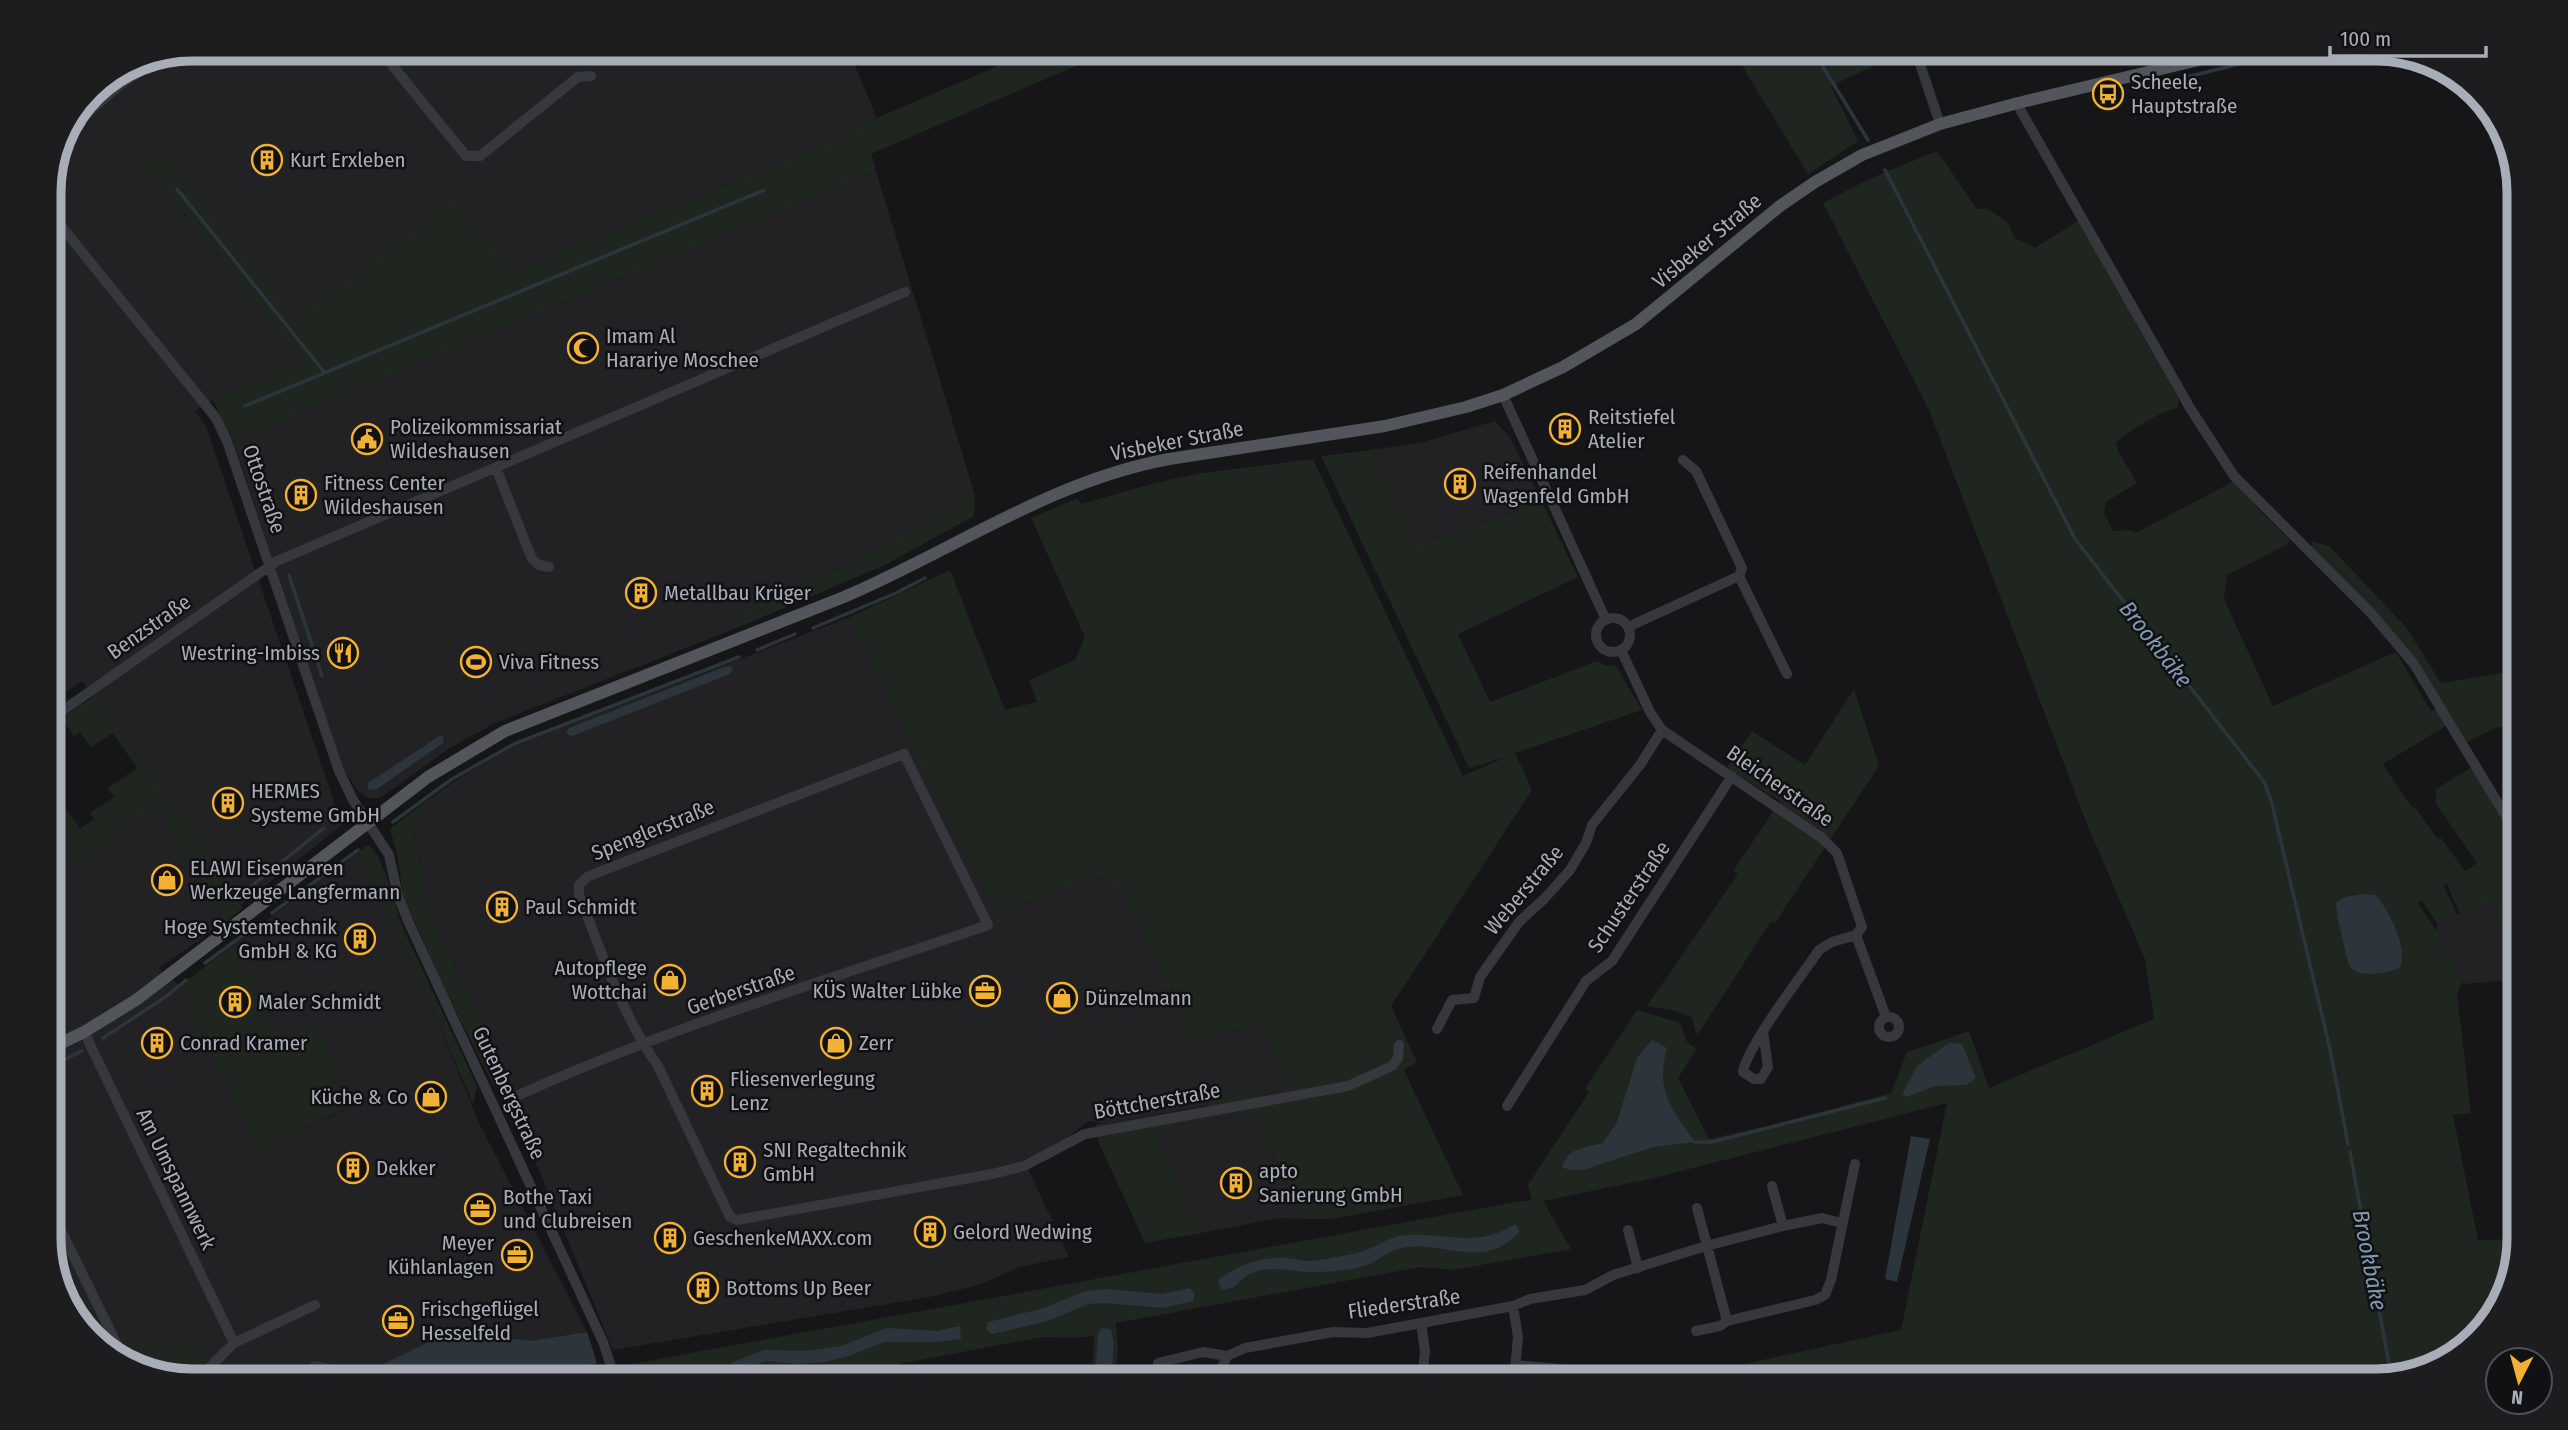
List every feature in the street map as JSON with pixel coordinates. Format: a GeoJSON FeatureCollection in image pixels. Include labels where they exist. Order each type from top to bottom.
{"type":"FeatureCollection","features":[{"type":"Feature","properties":{"kind":"main road","name":"Visbeker Straße"},"geometry":{"type":"LineString","coordinates":[[62,1043],[136,1000],[428,777],[505,731],[845,597],[1024,507],[1091,479],[1133,465],[1169,458],[1385,426],[1466,407],[1503,395],[1563,367],[1636,324],[1780,206],[1862,155],[1940,124],[2195,61]]}},
{"type":"Feature","properties":{"kind":"street"},"geometry":{"type":"LineString","coordinates":[[389,61],[466,156],[473,157],[480,156],[578,77],[591,75]]}},
{"type":"Feature","properties":{"kind":"street"},"geometry":{"type":"LineString","coordinates":[[1919,61],[1940,124]]}},
{"type":"Feature","properties":{"kind":"street"},"geometry":{"type":"LineString","coordinates":[[87,113],[135,74]]}},
{"type":"Feature","properties":{"kind":"street"},"geometry":{"type":"LineString","coordinates":[[2018,103],[2085,227],[2190,408],[2229,467],[2265,509],[2370,612],[2414,664],[2507,817]]}},
{"type":"Feature","properties":{"kind":"street","name":"Ottostraße"},"geometry":{"type":"LineString","coordinates":[[62,228],[216,418],[227,441],[339,771],[367,822]]}},
{"type":"Feature","properties":{"kind":"street","name":"Benzstraße"},"geometry":{"type":"LineString","coordinates":[[62,711],[270,565],[905,292]]}},
{"type":"Feature","properties":{"kind":"street"},"geometry":{"type":"LineString","coordinates":[[1503,395],[1605,620]]}},
{"type":"Feature","properties":{"kind":"street"},"geometry":{"type":"LineString","coordinates":[[1628,628],[1739,576],[1742,568],[1696,471],[1683,460]]}},
{"type":"Feature","properties":{"kind":"street"},"geometry":{"type":"LineString","coordinates":[[496,468],[532,559],[539,565],[549,567]]}},
{"type":"Feature","properties":{"kind":"street"},"geometry":{"type":"LineString","coordinates":[[1739,576],[1787,674]]}},
{"type":"Feature","properties":{"kind":"street"},"geometry":{"type":"LineString","coordinates":[[1605,620],[1621,620],[1628,628],[1628,642],[1621,650],[1605,650],[1598,642],[1597,632],[1605,620]]}},
{"type":"Feature","properties":{"kind":"street","name":"Bleicherstraße"},"geometry":{"type":"LineString","coordinates":[[1621,650],[1650,712],[1662,730],[1822,838],[1837,853],[1862,928],[1856,935],[1886,1017]]}},
{"type":"Feature","properties":{"kind":"street","name":"Weberstraße"},"geometry":{"type":"LineString","coordinates":[[1437,1029],[1452,1000],[1474,998],[1480,977],[1519,922],[1570,870],[1586,844],[1592,825],[1640,765],[1662,730]]}},
{"type":"Feature","properties":{"kind":"street","name":"Gerberstraße"},"geometry":{"type":"LineString","coordinates":[[510,1099],[570,1071],[643,1044],[988,925],[904,754]]}},
{"type":"Feature","properties":{"kind":"street","name":"Spenglerstraße"},"geometry":{"type":"LineString","coordinates":[[643,1044],[593,931],[579,895],[579,885],[598,872],[904,754]]}},
{"type":"Feature","properties":{"kind":"street","name":"Schusterstraße"},"geometry":{"type":"LineString","coordinates":[[1507,1106],[1586,981],[1612,961],[1732,776]]}},
{"type":"Feature","properties":{"kind":"street","name":"Gutenbergstraße"},"geometry":{"type":"LineString","coordinates":[[367,822],[389,855],[398,897],[409,923],[603,1342],[612,1369]]}},
{"type":"Feature","properties":{"kind":"street"},"geometry":{"type":"LineString","coordinates":[[1763,1032],[1819,950],[1832,942],[1856,935]]}},
{"type":"Feature","properties":{"kind":"street","name":"Am Umspannwerk"},"geometry":{"type":"LineString","coordinates":[[84,1032],[234,1343]]}},
{"type":"Feature","properties":{"kind":"street","name":"Böttcherstraße"},"geometry":{"type":"LineString","coordinates":[[643,1044],[658,1066],[730,1217],[737,1220],[1024,1166],[1085,1133],[1348,1086],[1392,1066],[1398,1058],[1399,1045]]}},
{"type":"Feature","properties":{"kind":"street"},"geometry":{"type":"LineString","coordinates":[[1696,1331],[1815,1300],[1825,1295],[1831,1280],[1855,1164]]}},
{"type":"Feature","properties":{"kind":"street"},"geometry":{"type":"LineString","coordinates":[[1772,1186],[1783,1226]]}},
{"type":"Feature","properties":{"kind":"street"},"geometry":{"type":"LineString","coordinates":[[1697,1208],[1727,1321]]}},
{"type":"Feature","properties":{"kind":"street","name":"Fliederstraße"},"geometry":{"type":"LineString","coordinates":[[1227,1356],[1245,1348],[1333,1332],[1367,1333],[1513,1306],[1530,1299],[1585,1290],[1614,1275],[1706,1246],[1783,1226],[1822,1218],[1841,1223]]}},
{"type":"Feature","properties":{"kind":"street"},"geometry":{"type":"LineString","coordinates":[[1628,1230],[1638,1268]]}},
{"type":"Feature","properties":{"kind":"street"},"geometry":{"type":"LineString","coordinates":[[62,1233],[117,1345]]}},
{"type":"Feature","properties":{"kind":"street"},"geometry":{"type":"LineString","coordinates":[[208,1369],[234,1343],[315,1305]]}},
{"type":"Feature","properties":{"kind":"street"},"geometry":{"type":"LineString","coordinates":[[1513,1306],[1518,1338],[1516,1369]]}},
{"type":"Feature","properties":{"kind":"street"},"geometry":{"type":"LineString","coordinates":[[1421,1323],[1425,1351],[1423,1369]]}},
{"type":"Feature","properties":{"kind":"street"},"geometry":{"type":"LineString","coordinates":[[1158,1363],[1203,1352],[1227,1356],[1221,1369]]}},
{"type":"Feature","properties":{"kind":"street"},"geometry":{"type":"LineString","coordinates":[[1517,1365],[1560,1369]]}},
{"type":"Feature","properties":{"kind":"shaded area"},"geometry":{"type":"Polygon","coordinates":[[[192,61],[853,61],[877,118],[840,139],[513,271],[450,196],[438,211],[296,319],[159,151],[143,163],[303,362],[213,400],[195,411],[206,426],[342,825],[241,905],[180,811],[166,797],[165,818],[176,836],[180,851],[197,873],[225,922],[159,968],[180,986],[257,1150],[346,1109],[327,1068],[336,1064],[319,1028],[279,1048],[233,945],[347,861],[366,863],[423,986],[481,1127],[587,1332],[530,1341],[453,1330],[374,1369],[192,1369],[175,1368],[142,1359],[112,1342],[88,1318],[71,1288],[62,1247],[62,873],[100,848],[166,796],[82,681],[62,695],[62,175],[71,142],[79,127],[88,112],[112,88],[150,68],[192,61]]]}},
{"type":"Feature","properties":{"kind":"shaded area"},"geometry":{"type":"Polygon","coordinates":[[[1009,61],[1088,61],[871,154],[876,171],[233,441],[213,400],[303,362],[143,163],[159,150],[296,319],[438,211],[450,196],[513,271],[840,139],[877,118],[1009,61]]]}},
{"type":"Feature","properties":{"kind":"shaded area"},"geometry":{"type":"Polygon","coordinates":[[[1739,61],[1884,61],[1831,86],[1858,141],[1808,174],[1739,61]]]}},
{"type":"Feature","properties":{"kind":"shaded area"},"geometry":{"type":"Polygon","coordinates":[[[1937,151],[1977,209],[1987,208],[2008,223],[2015,238],[2035,248],[2078,221],[2179,400],[2178,408],[2145,422],[2116,443],[2137,483],[2106,502],[2104,513],[2113,531],[2129,530],[2136,533],[2234,481],[2290,540],[2286,545],[2227,575],[2224,599],[2273,706],[2396,652],[2431,711],[2437,709],[2446,726],[2383,764],[2411,806],[2437,838],[2441,838],[2465,871],[2477,863],[2436,804],[2436,789],[2472,767],[2507,825],[2507,952],[2495,899],[2460,914],[2447,884],[2444,886],[2457,915],[2437,923],[2422,901],[2417,902],[2437,931],[2463,981],[2457,993],[2471,1113],[2453,1115],[2478,1240],[2507,1239],[2506,1255],[2497,1288],[2480,1318],[2456,1342],[2426,1359],[2393,1368],[2376,1369],[1721,1369],[1901,1330],[1947,1103],[1650,1179],[1543,1201],[1571,1249],[1453,1270],[1421,1267],[1116,1323],[1116,1369],[1112,1369],[1114,1343],[1111,1330],[1099,1369],[1093,1369],[1094,1336],[1042,1337],[899,1364],[900,1369],[627,1369],[626,1365],[1532,1200],[1528,1185],[1589,1092],[1585,1089],[1637,1010],[1680,1023],[1687,1042],[1697,1049],[1678,1078],[1709,1139],[1891,1093],[1907,1052],[1969,1031],[1989,1088],[2154,1019],[2145,959],[2087,824],[1929,410],[1823,203],[1869,179],[1937,151]]]}},
{"type":"Feature","properties":{"kind":"shaded area"},"geometry":{"type":"Polygon","coordinates":[[[876,171],[975,495],[840,568],[738,612],[744,625],[493,724],[450,748],[380,798],[368,798],[358,791],[342,767],[233,441],[876,171]]]}},
{"type":"Feature","properties":{"kind":"shaded area"},"geometry":{"type":"Polygon","coordinates":[[[1495,421],[1510,437],[1542,502],[1416,545],[1371,450],[1423,442],[1495,421]]]}},
{"type":"Feature","properties":{"kind":"shaded area"},"geometry":{"type":"Polygon","coordinates":[[[1371,450],[1416,545],[1542,502],[1578,577],[1458,634],[1490,702],[1597,661],[1616,666],[1642,710],[1515,753],[1532,790],[1391,1006],[1417,1062],[1404,1070],[1463,1195],[1331,1219],[1304,1219],[1253,1112],[1152,1131],[1201,1233],[1145,1243],[1098,1141],[1096,1124],[1207,1106],[1207,1101],[1268,1090],[1270,1094],[1284,1091],[1263,1025],[1188,1039],[1170,981],[1159,969],[1123,894],[1101,877],[996,913],[917,759],[850,617],[950,570],[1005,710],[1037,702],[1029,680],[1075,660],[1085,637],[1031,518],[1078,498],[1081,504],[1202,473],[1313,459],[1463,776],[1506,757],[1469,768],[1321,456],[1371,450]]]}},
{"type":"Feature","properties":{"kind":"shaded area"},"geometry":{"type":"Polygon","coordinates":[[[975,495],[974,516],[885,565],[744,625],[738,612],[840,568],[975,495]]]}},
{"type":"Feature","properties":{"kind":"shaded area"},"geometry":{"type":"Polygon","coordinates":[[[2313,541],[2330,547],[2406,627],[2441,683],[2506,672],[2507,725],[2467,742],[2434,688],[2311,548],[2313,541]]]}},
{"type":"Feature","properties":{"kind":"shaded area"},"geometry":{"type":"Polygon","coordinates":[[[850,617],[917,759],[996,913],[1101,877],[1123,894],[1159,969],[1170,981],[1188,1039],[1263,1025],[1285,1091],[1269,1094],[1268,1090],[1207,1101],[1207,1105],[1104,1124],[1089,1121],[1061,1142],[1024,1160],[1069,1257],[1019,1267],[982,1284],[930,1297],[613,1350],[524,1134],[521,1109],[437,927],[416,852],[414,831],[424,803],[459,778],[512,747],[850,617]]]}},
{"type":"Feature","properties":{"kind":"shaded area"},"geometry":{"type":"Polygon","coordinates":[[[727,666],[733,668],[730,674],[572,736],[566,734],[569,728],[727,666]]]}},
{"type":"Feature","properties":{"kind":"shaded area"},"geometry":{"type":"Polygon","coordinates":[[[1854,689],[1879,766],[1775,923],[1771,921],[1697,1036],[1692,1018],[1676,1011],[1647,1006],[1738,874],[1733,871],[1780,801],[1727,768],[1752,731],[1805,765],[1854,689]]]}},
{"type":"Feature","properties":{"kind":"shaded area"},"geometry":{"type":"Polygon","coordinates":[[[94,696],[166,796],[180,811],[243,908],[225,922],[197,873],[180,851],[176,836],[165,818],[165,797],[100,848],[62,873],[62,803],[80,829],[94,819],[90,813],[114,797],[108,788],[137,768],[113,733],[91,747],[80,732],[74,736],[62,717],[94,696]]]}},
{"type":"Feature","properties":{"kind":"shaded area"},"geometry":{"type":"Polygon","coordinates":[[[441,735],[444,737],[443,743],[377,789],[368,790],[368,783],[441,735]]]}},
{"type":"Feature","properties":{"kind":"shaded area"},"geometry":{"type":"Polygon","coordinates":[[[424,803],[414,831],[416,852],[437,927],[512,1090],[501,1090],[493,1085],[442,983],[403,895],[397,853],[390,829],[424,803]]]}},
{"type":"Feature","properties":{"kind":"shaded area"},"geometry":{"type":"Polygon","coordinates":[[[368,845],[379,858],[402,926],[477,1086],[473,1104],[423,986],[366,864],[347,861],[368,845]]]}},
{"type":"Feature","properties":{"kind":"shaded area"},"geometry":{"type":"Polygon","coordinates":[[[2375,895],[2392,920],[2402,954],[2402,963],[2398,969],[2366,974],[2349,966],[2336,903],[2345,897],[2375,895]]]}},
{"type":"Feature","properties":{"kind":"shaded area"},"geometry":{"type":"Polygon","coordinates":[[[2495,899],[2507,952],[2507,980],[2464,984],[2437,931],[2437,923],[2495,899]]]}},
{"type":"Feature","properties":{"kind":"shaded area"},"geometry":{"type":"Polygon","coordinates":[[[233,945],[279,1047],[319,1028],[336,1064],[328,1068],[346,1108],[257,1151],[180,986],[233,945]]]}},
{"type":"Feature","properties":{"kind":"shaded area"},"geometry":{"type":"Polygon","coordinates":[[[1652,1040],[1667,1048],[1664,1088],[1672,1109],[1695,1142],[1653,1147],[1583,1170],[1562,1167],[1573,1152],[1603,1143],[1617,1122],[1637,1058],[1652,1040]]]}},
{"type":"Feature","properties":{"kind":"shaded area"},"geometry":{"type":"Polygon","coordinates":[[[1949,1043],[1962,1044],[1976,1078],[1966,1085],[1935,1086],[1906,1097],[1902,1094],[1917,1066],[1949,1043]]]}},
{"type":"Feature","properties":{"kind":"shaded area"},"geometry":{"type":"Polygon","coordinates":[[[1253,1112],[1304,1219],[1280,1218],[1201,1233],[1151,1131],[1253,1112]]]}},
{"type":"Feature","properties":{"kind":"shaded area"},"geometry":{"type":"Polygon","coordinates":[[[1911,1136],[1930,1139],[1897,1282],[1885,1279],[1911,1136]]]}},
{"type":"Feature","properties":{"kind":"shaded area"},"geometry":{"type":"Polygon","coordinates":[[[1516,1224],[1520,1232],[1498,1248],[1487,1251],[1465,1252],[1408,1247],[1353,1269],[1322,1272],[1259,1270],[1247,1275],[1233,1287],[1221,1290],[1218,1280],[1261,1260],[1321,1260],[1357,1253],[1400,1236],[1475,1238],[1501,1232],[1516,1224]]]}},
{"type":"Feature","properties":{"kind":"shaded area"},"geometry":{"type":"Polygon","coordinates":[[[1190,1288],[1195,1294],[1193,1301],[1163,1308],[1088,1304],[1048,1321],[992,1334],[986,1329],[988,1322],[1044,1308],[1085,1291],[1106,1289],[1162,1294],[1190,1288]]]}},
{"type":"Feature","properties":{"kind":"shaded area"},"geometry":{"type":"Polygon","coordinates":[[[960,1326],[961,1339],[884,1342],[849,1356],[824,1362],[797,1364],[766,1361],[745,1369],[733,1369],[731,1363],[764,1350],[806,1351],[841,1346],[887,1328],[937,1331],[960,1326]]]}},
{"type":"Feature","properties":{"kind":"shaded area"},"geometry":{"type":"Polygon","coordinates":[[[1102,1328],[1111,1330],[1114,1343],[1112,1369],[1096,1369],[1098,1334],[1102,1328]]]}},
{"type":"Feature","properties":{"kind":"shaded area"},"geometry":{"type":"Polygon","coordinates":[[[453,1330],[530,1341],[587,1332],[597,1363],[577,1369],[373,1369],[453,1330]]]}},
{"type":"Feature","properties":{"kind":"shaded area"},"geometry":{"type":"Polygon","coordinates":[[[122,1337],[210,1351],[194,1369],[158,1364],[130,1353],[122,1337]]]}},
{"type":"Feature","properties":{"kind":"shaded area"},"geometry":{"type":"Polygon","coordinates":[[[313,1361],[340,1369],[304,1369],[313,1361]]]}},
{"type":"Feature","properties":{"kind":"waterway","name":"Brookbäke"},"geometry":{"type":"LineString","coordinates":[[1819,61],[1868,140]]}},
{"type":"Feature","properties":{"kind":"waterway"},"geometry":{"type":"LineString","coordinates":[[2134,90],[2251,61]]}},
{"type":"Feature","properties":{"kind":"waterway","name":"Brookbäke"},"geometry":{"type":"LineString","coordinates":[[1885,170],[2075,539],[2264,782],[2271,800],[2330,1049],[2348,1144]]}},
{"type":"Feature","properties":{"kind":"waterway"},"geometry":{"type":"LineString","coordinates":[[177,189],[325,373]]}},
{"type":"Feature","properties":{"kind":"waterway"},"geometry":{"type":"LineString","coordinates":[[245,406],[764,190]]}},
{"type":"Feature","properties":{"kind":"waterway"},"geometry":{"type":"LineString","coordinates":[[289,575],[322,676]]}},
{"type":"Feature","properties":{"kind":"waterway"},"geometry":{"type":"LineString","coordinates":[[813,628],[925,578]]}},
{"type":"Feature","properties":{"kind":"waterway"},"geometry":{"type":"LineString","coordinates":[[757,650],[795,634]]}},
{"type":"Feature","properties":{"kind":"waterway"},"geometry":{"type":"LineString","coordinates":[[393,822],[452,779],[514,744],[739,657]]}},
{"type":"Feature","properties":{"kind":"waterway"},"geometry":{"type":"LineString","coordinates":[[249,888],[324,828]]}},
{"type":"Feature","properties":{"kind":"waterway"},"geometry":{"type":"LineString","coordinates":[[272,913],[358,850]]}},
{"type":"Feature","properties":{"kind":"waterway"},"geometry":{"type":"LineString","coordinates":[[205,963],[261,922]]}},
{"type":"Feature","properties":{"kind":"waterway"},"geometry":{"type":"LineString","coordinates":[[103,1038],[167,996],[186,980]]}},
{"type":"Feature","properties":{"kind":"waterway"},"geometry":{"type":"LineString","coordinates":[[62,1061],[82,1051]]}},
{"type":"Feature","properties":{"kind":"waterway"},"geometry":{"type":"LineString","coordinates":[[1695,1142],[1712,1142],[1885,1098]]}},
{"type":"Feature","properties":{"kind":"waterway","name":"Brookbäke"},"geometry":{"type":"LineString","coordinates":[[2350,1152],[2390,1368]]}},
{"type":"Feature","properties":{"kind":"place","name":"Scheele, Hauptstraße"},"geometry":{"type":"Point","coordinates":[2108,94]}},
{"type":"Feature","properties":{"kind":"place","name":"Kurt Erxleben"},"geometry":{"type":"Point","coordinates":[267,160]}},
{"type":"Feature","properties":{"kind":"place","name":"Imam Al Harariye Moschee"},"geometry":{"type":"Point","coordinates":[583,348]}},
{"type":"Feature","properties":{"kind":"place","name":"Reitstiefel Atelier"},"geometry":{"type":"Point","coordinates":[1565,429]}},
{"type":"Feature","properties":{"kind":"place","name":"Polizeikommissariat Wildeshausen"},"geometry":{"type":"Point","coordinates":[367,439]}},
{"type":"Feature","properties":{"kind":"place","name":"Reifenhandel Wagenfeld GmbH"},"geometry":{"type":"Point","coordinates":[1460,484]}},
{"type":"Feature","properties":{"kind":"place","name":"Fitness Center Wildeshausen"},"geometry":{"type":"Point","coordinates":[301,495]}},
{"type":"Feature","properties":{"kind":"place","name":"Metallbau Krüger"},"geometry":{"type":"Point","coordinates":[641,593]}},
{"type":"Feature","properties":{"kind":"place","name":"Westring-Imbiss"},"geometry":{"type":"Point","coordinates":[343,653]}},
{"type":"Feature","properties":{"kind":"place","name":"Viva Fitness"},"geometry":{"type":"Point","coordinates":[476,662]}},
{"type":"Feature","properties":{"kind":"place","name":"HERMES Systeme GmbH"},"geometry":{"type":"Point","coordinates":[228,803]}},
{"type":"Feature","properties":{"kind":"place","name":"ELAWI Eisenwaren Werkzeuge Langfermann"},"geometry":{"type":"Point","coordinates":[167,880]}},
{"type":"Feature","properties":{"kind":"place","name":"Paul Schmidt"},"geometry":{"type":"Point","coordinates":[502,907]}},
{"type":"Feature","properties":{"kind":"place","name":"Hoge Systemtechnik GmbH & KG"},"geometry":{"type":"Point","coordinates":[360,939]}},
{"type":"Feature","properties":{"kind":"place","name":"Autopflege Wottchai"},"geometry":{"type":"Point","coordinates":[670,980]}},
{"type":"Feature","properties":{"kind":"place","name":"KÜS Walter Lübke"},"geometry":{"type":"Point","coordinates":[985,991]}},
{"type":"Feature","properties":{"kind":"place","name":"Dünzelmann"},"geometry":{"type":"Point","coordinates":[1062,998]}},
{"type":"Feature","properties":{"kind":"place","name":"Maler Schmidt"},"geometry":{"type":"Point","coordinates":[235,1002]}},
{"type":"Feature","properties":{"kind":"place","name":"Conrad Kramer"},"geometry":{"type":"Point","coordinates":[157,1043]}},
{"type":"Feature","properties":{"kind":"place","name":"Zerr"},"geometry":{"type":"Point","coordinates":[836,1043]}},
{"type":"Feature","properties":{"kind":"place","name":"Fliesenverlegung Lenz"},"geometry":{"type":"Point","coordinates":[707,1091]}},
{"type":"Feature","properties":{"kind":"place","name":"Küche & Co"},"geometry":{"type":"Point","coordinates":[431,1097]}},
{"type":"Feature","properties":{"kind":"place","name":"SNI Regaltechnik GmbH"},"geometry":{"type":"Point","coordinates":[740,1162]}},
{"type":"Feature","properties":{"kind":"place","name":"Dekker"},"geometry":{"type":"Point","coordinates":[353,1168]}},
{"type":"Feature","properties":{"kind":"place","name":"apto Sanierung GmbH"},"geometry":{"type":"Point","coordinates":[1236,1183]}},
{"type":"Feature","properties":{"kind":"place","name":"Bothe Taxi und Clubreisen"},"geometry":{"type":"Point","coordinates":[480,1209]}},
{"type":"Feature","properties":{"kind":"place","name":"Gelord Wedwing"},"geometry":{"type":"Point","coordinates":[930,1232]}},
{"type":"Feature","properties":{"kind":"place","name":"GeschenkeMAXX.com"},"geometry":{"type":"Point","coordinates":[670,1238]}},
{"type":"Feature","properties":{"kind":"place","name":"Meyer Kühlanlagen"},"geometry":{"type":"Point","coordinates":[517,1255]}},
{"type":"Feature","properties":{"kind":"place","name":"Bottoms Up Beer"},"geometry":{"type":"Point","coordinates":[703,1288]}},
{"type":"Feature","properties":{"kind":"place","name":"Frischgeflügel Hesselfeld"},"geometry":{"type":"Point","coordinates":[398,1321]}}]}
